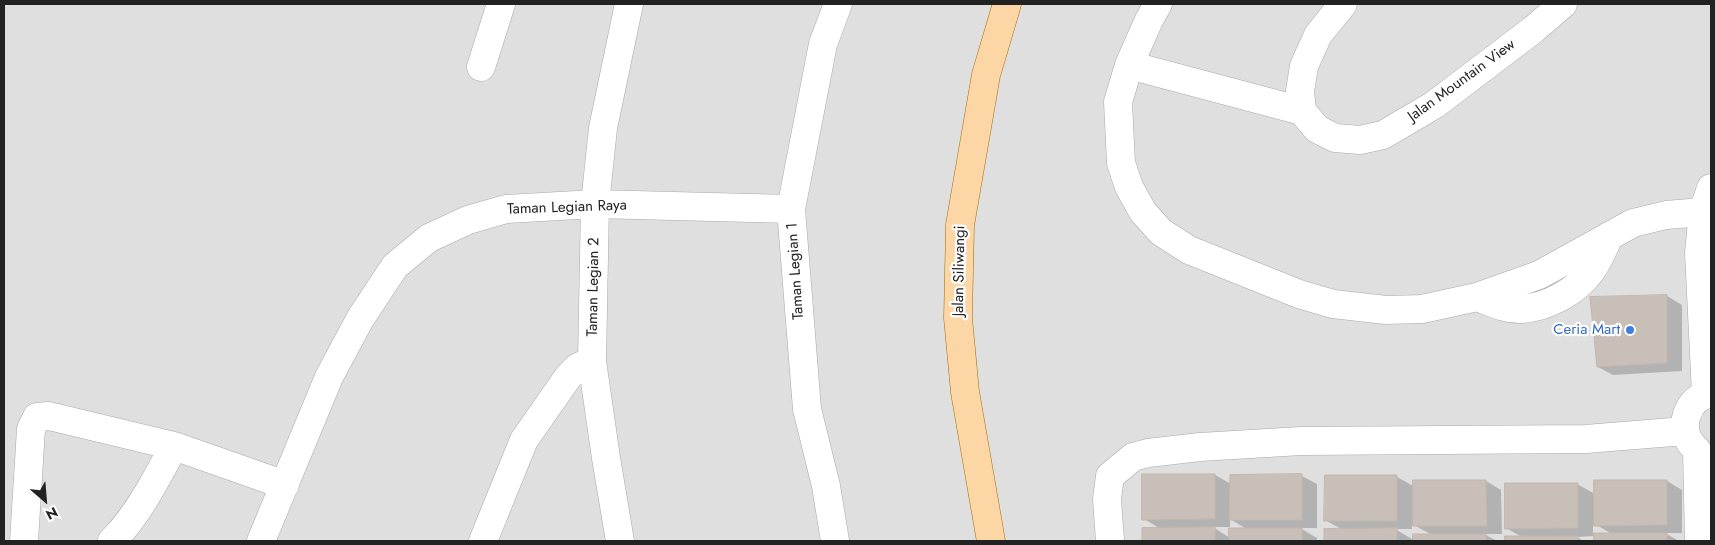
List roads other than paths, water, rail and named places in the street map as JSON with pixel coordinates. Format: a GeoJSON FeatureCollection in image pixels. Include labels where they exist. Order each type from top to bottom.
{"type":"FeatureCollection","features":[{"type":"Feature","properties":{"kind":"main road","name":"Jalan Siliwangi"},"geometry":{"type":"LineString","coordinates":[[991,541],[965,392],[958,318],[960,225],[986,75],[1008,4]]}},
{"type":"Feature","properties":{"kind":"street"},"geometry":{"type":"LineString","coordinates":[[481,67],[501,4]]}},
{"type":"Feature","properties":{"kind":"street","name":"Taman Legian 2"},"geometry":{"type":"LineString","coordinates":[[620,541],[592,361],[595,204],[603,128],[629,4]]}},
{"type":"Feature","properties":{"kind":"street","name":"Taman Legian 1"},"geometry":{"type":"LineString","coordinates":[[835,541],[826,486],[807,409],[791,209],[823,44],[838,4]]}},
{"type":"Feature","properties":{"kind":"street"},"geometry":{"type":"LineString","coordinates":[[1158,4],[1129,65],[1118,102],[1121,163],[1130,187],[1143,212],[1161,232],[1189,250],[1299,294],[1333,304],[1386,310],[1422,309],[1477,297],[1539,275],[1633,223],[1708,205],[1699,253],[1709,393],[1696,399],[1685,419],[1698,446],[1699,541]]}},
{"type":"Feature","properties":{"kind":"street"},"geometry":{"type":"LineString","coordinates":[[1129,65],[1302,111],[1300,91],[1304,66],[1318,35],[1343,4]]}},
{"type":"Feature","properties":{"kind":"street","name":"Jalan Mountain View"},"geometry":{"type":"LineString","coordinates":[[1302,111],[1317,129],[1335,138],[1360,140],[1383,135],[1434,105],[1563,4]]}},
{"type":"Feature","properties":{"kind":"street","name":"Taman Legian Raya"},"geometry":{"type":"LineString","coordinates":[[261,541],[329,377],[360,320],[395,266],[428,238],[468,220],[506,209],[595,204],[791,209]]}},
{"type":"Feature","properties":{"kind":"street"},"geometry":{"type":"LineString","coordinates":[[483,541],[524,440],[568,377],[578,367],[592,361]]}},
{"type":"Feature","properties":{"kind":"street"},"geometry":{"type":"LineString","coordinates":[[24,541],[31,429],[37,417],[49,416],[174,446],[285,485]]}},
{"type":"Feature","properties":{"kind":"street"},"geometry":{"type":"LineString","coordinates":[[1110,541],[1107,499],[1110,476],[1133,457],[1148,453],[1200,447],[1301,441],[1586,439],[1698,446]]}},
{"type":"Feature","properties":{"kind":"street"},"geometry":{"type":"LineString","coordinates":[[112,541],[122,532],[146,497],[174,446]]}},
{"type":"Feature","properties":{"kind":"place","name":"Ceria Mart"},"geometry":{"type":"Point","coordinates":[1630,330]}}]}
